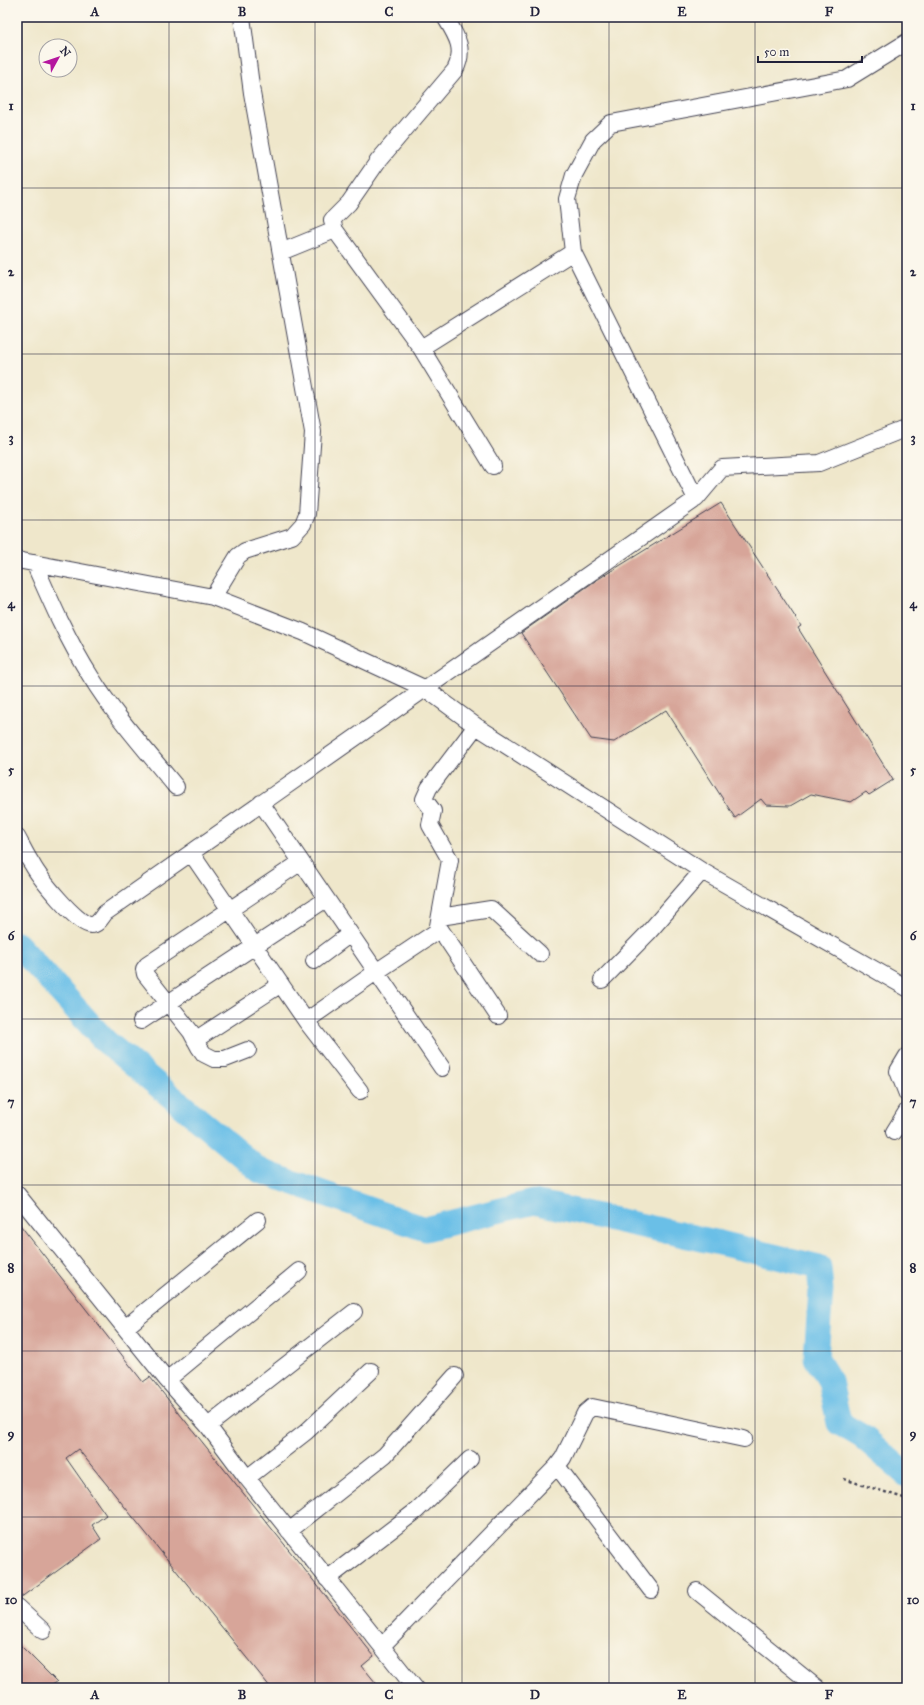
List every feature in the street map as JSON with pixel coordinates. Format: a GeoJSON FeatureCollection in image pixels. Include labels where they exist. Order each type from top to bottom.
{"type":"FeatureCollection","features":[{"type":"Feature","properties":{"kind":"street"},"geometry":{"type":"LineString","coordinates":[[214,597],[238,556],[245,550],[292,536],[303,524],[307,514],[313,432],[252,93],[242,17]]}},
{"type":"Feature","properties":{"kind":"street"},"geometry":{"type":"LineString","coordinates":[[445,17],[458,39],[460,59],[455,70],[378,162],[349,204],[332,220],[335,230],[421,348],[493,466]]}},
{"type":"Feature","properties":{"kind":"street"},"geometry":{"type":"LineString","coordinates":[[696,499],[573,252],[567,200],[574,175],[593,140],[611,123],[847,79],[907,42]]}},
{"type":"Feature","properties":{"kind":"street"},"geometry":{"type":"LineString","coordinates":[[281,252],[335,230]]}},
{"type":"Feature","properties":{"kind":"street"},"geometry":{"type":"LineString","coordinates":[[421,348],[573,252]]}},
{"type":"Feature","properties":{"kind":"street"},"geometry":{"type":"LineString","coordinates":[[17,837],[46,885],[82,921],[90,925],[97,923],[105,913],[696,499],[722,468],[819,463],[907,428]]}},
{"type":"Feature","properties":{"kind":"street"},"geometry":{"type":"LineString","coordinates":[[17,560],[214,597],[303,632],[426,689],[476,726],[702,871],[907,988]]}},
{"type":"Feature","properties":{"kind":"street"},"geometry":{"type":"LineString","coordinates":[[34,563],[54,609],[90,677],[112,709],[176,787]]}},
{"type":"Feature","properties":{"kind":"street"},"geometry":{"type":"LineString","coordinates":[[476,726],[429,788],[424,799],[433,811],[430,825],[450,860],[440,924],[498,1016]]}},
{"type":"Feature","properties":{"kind":"street"},"geometry":{"type":"LineString","coordinates":[[261,803],[442,1068]]}},
{"type":"Feature","properties":{"kind":"street"},"geometry":{"type":"LineString","coordinates":[[191,853],[306,1022],[360,1091]]}},
{"type":"Feature","properties":{"kind":"street"},"geometry":{"type":"LineString","coordinates":[[248,1050],[225,1059],[214,1058],[204,1054],[191,1032],[145,974],[144,969],[147,965],[301,862]]}},
{"type":"Feature","properties":{"kind":"street"},"geometry":{"type":"LineString","coordinates":[[602,980],[648,933],[702,871]]}},
{"type":"Feature","properties":{"kind":"street"},"geometry":{"type":"LineString","coordinates":[[141,1021],[326,899]]}},
{"type":"Feature","properties":{"kind":"street"},"geometry":{"type":"LineString","coordinates":[[306,1022],[440,924],[491,909],[540,954]]}},
{"type":"Feature","properties":{"kind":"street"},"geometry":{"type":"LineString","coordinates":[[314,961],[350,934]]}},
{"type":"Feature","properties":{"kind":"street"},"geometry":{"type":"LineString","coordinates":[[195,1040],[281,984]]}},
{"type":"Feature","properties":{"kind":"street"},"geometry":{"type":"LineString","coordinates":[[907,1056],[898,1071],[907,1094]]}},
{"type":"Feature","properties":{"kind":"street"},"geometry":{"type":"LineString","coordinates":[[894,1132],[907,1111]]}},
{"type":"Feature","properties":{"kind":"street"},"geometry":{"type":"LineString","coordinates":[[17,1194],[167,1380],[208,1426],[246,1478],[416,1688]]}},
{"type":"Feature","properties":{"kind":"street"},"geometry":{"type":"LineString","coordinates":[[125,1328],[258,1220]]}},
{"type":"Feature","properties":{"kind":"street"},"geometry":{"type":"LineString","coordinates":[[167,1380],[299,1271]]}},
{"type":"Feature","properties":{"kind":"street"},"geometry":{"type":"LineString","coordinates":[[208,1426],[354,1312]]}},
{"type":"Feature","properties":{"kind":"street"},"geometry":{"type":"LineString","coordinates":[[246,1478],[306,1432],[371,1371]]}},
{"type":"Feature","properties":{"kind":"street"},"geometry":{"type":"LineString","coordinates":[[289,1531],[385,1455],[456,1376]]}},
{"type":"Feature","properties":{"kind":"street"},"geometry":{"type":"LineString","coordinates":[[382,1646],[557,1466],[563,1458],[586,1413],[592,1407],[744,1439]]}},
{"type":"Feature","properties":{"kind":"street"},"geometry":{"type":"LineString","coordinates":[[327,1579],[416,1511],[470,1460]]}},
{"type":"Feature","properties":{"kind":"street"},"geometry":{"type":"LineString","coordinates":[[557,1466],[651,1590]]}},
{"type":"Feature","properties":{"kind":"street"},"geometry":{"type":"LineString","coordinates":[[697,1591],[817,1688]]}},
{"type":"Feature","properties":{"kind":"street"},"geometry":{"type":"LineString","coordinates":[[17,1607],[43,1631]]}},
{"type":"Feature","properties":{"kind":"path"},"geometry":{"type":"LineString","coordinates":[[844,1479],[907,1498]]}},
{"type":"Feature","properties":{"kind":"building"},"geometry":{"type":"Polygon","coordinates":[[[721,503],[801,626],[798,628],[893,780],[869,795],[866,792],[851,802],[811,794],[790,806],[766,805],[761,799],[735,818],[666,710],[614,742],[591,739],[521,633],[595,581],[721,503]]]}},
{"type":"Feature","properties":{"kind":"building"},"geometry":{"type":"Polygon","coordinates":[[[17,1221],[143,1382],[150,1377],[374,1656],[362,1666],[380,1688],[271,1688],[78,1449],[66,1458],[106,1515],[92,1525],[101,1539],[20,1598],[17,1598],[17,1221]]]}},
{"type":"Feature","properties":{"kind":"building"},"geometry":{"type":"Polygon","coordinates":[[[17,1642],[57,1682],[47,1688],[17,1688],[17,1642]]]}},
{"type":"Feature","properties":{"kind":"waterway"},"geometry":{"type":"LineString","coordinates":[[17,944],[105,1041],[260,1171],[425,1229],[534,1202],[720,1243],[819,1267],[821,1290],[816,1358],[830,1381],[839,1423],[863,1437],[907,1475]]}}]}
